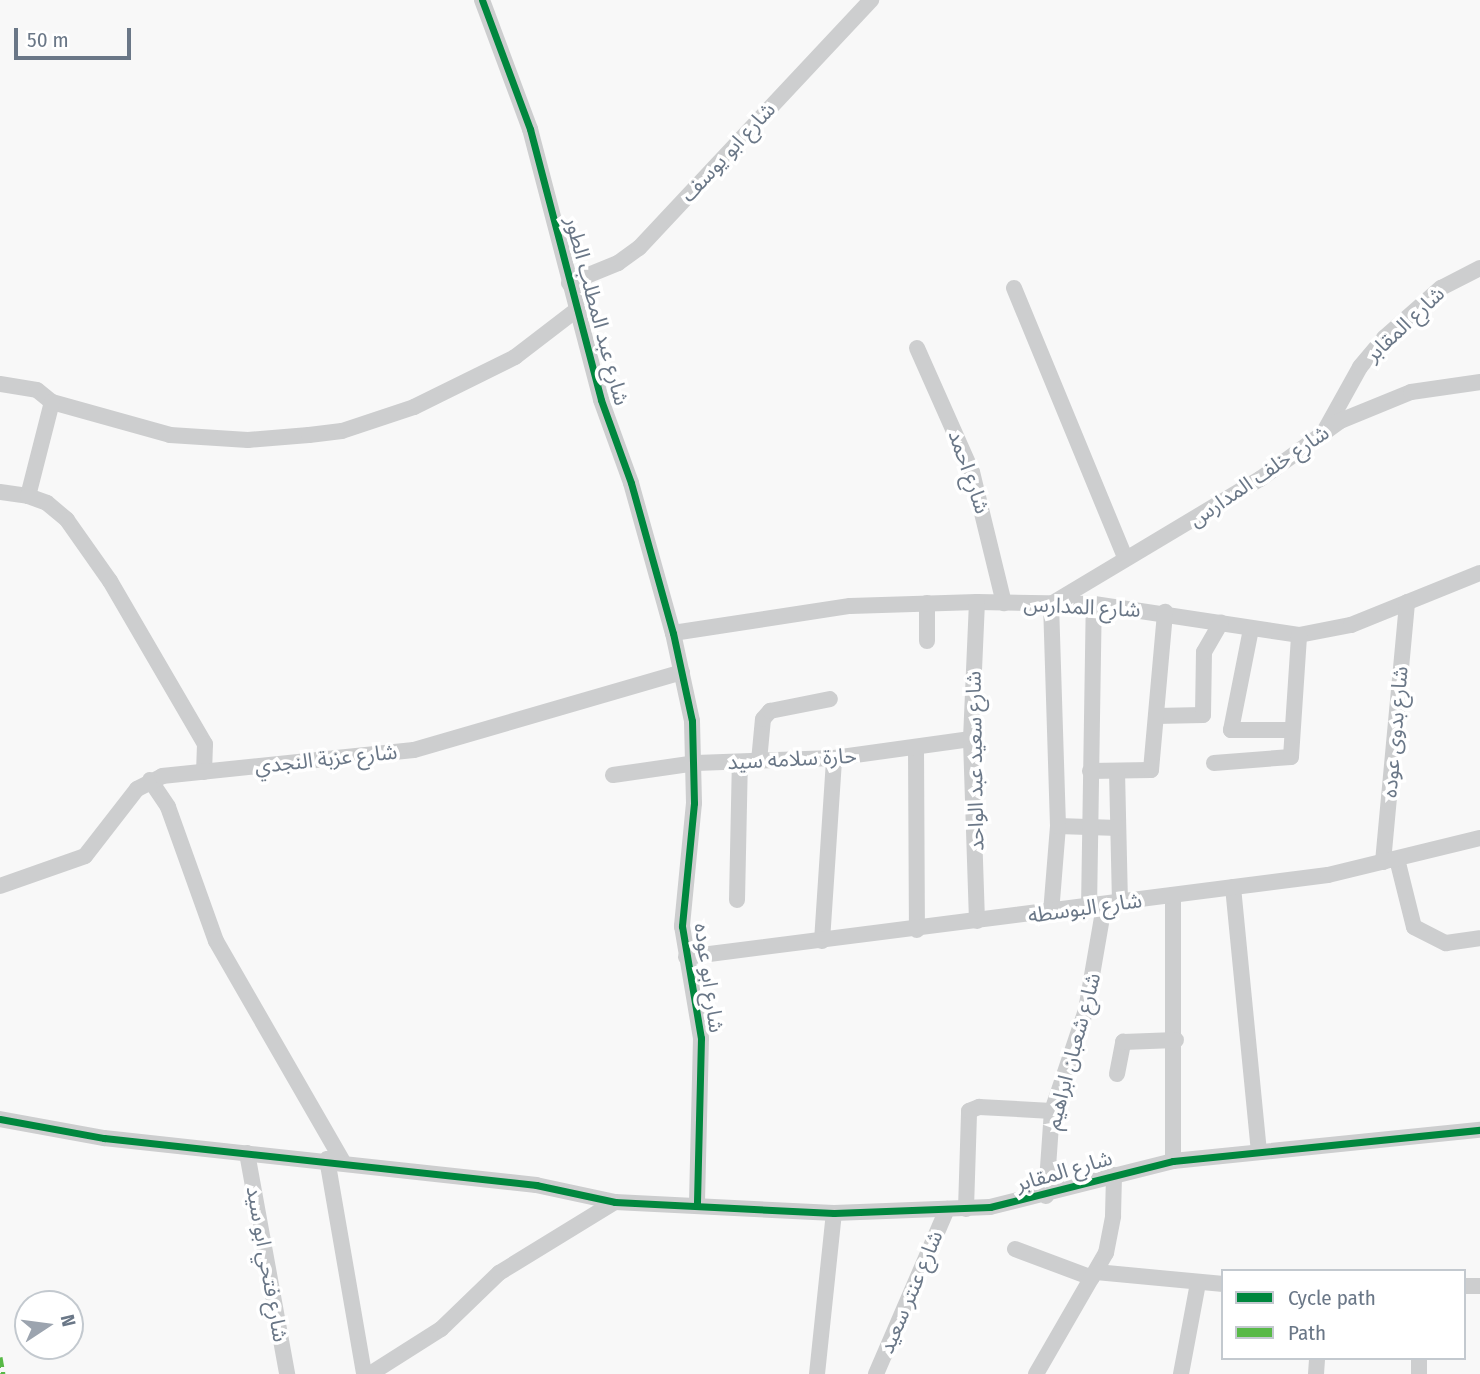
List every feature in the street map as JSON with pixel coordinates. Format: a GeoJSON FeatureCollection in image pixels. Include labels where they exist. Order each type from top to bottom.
{"type":"FeatureCollection","features":[{"type":"Feature","properties":{"kind":"street","name":"شارع عبد المطلب الطور"},"geometry":{"type":"LineString","coordinates":[[482,0],[522,103],[575,311],[673,633]]}},
{"type":"Feature","properties":{"kind":"street","name":"شارع ابو يوسف"},"geometry":{"type":"LineString","coordinates":[[569,283],[618,262],[639,248],[871,0]]}},
{"type":"Feature","properties":{"kind":"street","name":"شارع المقابر"},"geometry":{"type":"LineString","coordinates":[[1324,432],[1347,388],[1384,338],[1441,288],[1480,268]]}},
{"type":"Feature","properties":{"kind":"street"},"geometry":{"type":"LineString","coordinates":[[1013,288],[1125,557]]}},
{"type":"Feature","properties":{"kind":"street"},"geometry":{"type":"LineString","coordinates":[[0,384],[37,390],[52,402],[159,432],[202,439],[248,440],[342,431],[414,407],[515,357],[575,311]]}},
{"type":"Feature","properties":{"kind":"street","name":"شارع احمد"},"geometry":{"type":"LineString","coordinates":[[917,348],[972,472],[1004,603]]}},
{"type":"Feature","properties":{"kind":"street","name":"شارع خلف المدارس"},"geometry":{"type":"LineString","coordinates":[[1051,604],[1125,557],[1261,479],[1324,432],[1399,396],[1480,382]]}},
{"type":"Feature","properties":{"kind":"street"},"geometry":{"type":"LineString","coordinates":[[28,496],[52,402]]}},
{"type":"Feature","properties":{"kind":"street"},"geometry":{"type":"LineString","coordinates":[[0,492],[28,496],[47,503],[67,520],[110,581],[205,744],[204,772]]}},
{"type":"Feature","properties":{"kind":"street","name":"شارع المدارس"},"geometry":{"type":"LineString","coordinates":[[673,633],[796,612],[977,602],[1094,604],[1165,612],[1251,629],[1299,635],[1351,625],[1480,574]]}},
{"type":"Feature","properties":{"kind":"street","name":"شارع سعيد عبد الواحد"},"geometry":{"type":"LineString","coordinates":[[976,921],[971,739],[977,602]]}},
{"type":"Feature","properties":{"kind":"street"},"geometry":{"type":"LineString","coordinates":[[927,603],[928,641]]}},
{"type":"Feature","properties":{"kind":"street","name":"شارع بدوى عوده"},"geometry":{"type":"LineString","coordinates":[[1407,603],[1390,861],[1414,927],[1446,943],[1480,938]]}},
{"type":"Feature","properties":{"kind":"street"},"geometry":{"type":"LineString","coordinates":[[1051,604],[1058,826],[1051,913]]}},
{"type":"Feature","properties":{"kind":"street"},"geometry":{"type":"LineString","coordinates":[[1094,604],[1091,826],[1104,906]]}},
{"type":"Feature","properties":{"kind":"street"},"geometry":{"type":"LineString","coordinates":[[1090,771],[1151,770],[1165,612]]}},
{"type":"Feature","properties":{"kind":"street"},"geometry":{"type":"LineString","coordinates":[[1156,716],[1203,715],[1204,652],[1221,623]]}},
{"type":"Feature","properties":{"kind":"street"},"geometry":{"type":"LineString","coordinates":[[1251,629],[1231,730],[1291,730]]}},
{"type":"Feature","properties":{"kind":"street","name":"شارع ابو عوده"},"geometry":{"type":"LineString","coordinates":[[673,633],[696,763],[682,926],[701,1038],[697,1205]]}},
{"type":"Feature","properties":{"kind":"street"},"geometry":{"type":"LineString","coordinates":[[1214,763],[1291,757],[1299,635]]}},
{"type":"Feature","properties":{"kind":"street","name":"شارع عزبة النجدي"},"geometry":{"type":"LineString","coordinates":[[150,780],[414,750],[682,672]]}},
{"type":"Feature","properties":{"kind":"street"},"geometry":{"type":"LineString","coordinates":[[760,761],[763,719],[771,711],[830,698]]}},
{"type":"Feature","properties":{"kind":"street","name":"حارة سلامه سيد"},"geometry":{"type":"LineString","coordinates":[[613,775],[696,763],[834,758],[916,750],[971,739]]}},
{"type":"Feature","properties":{"kind":"street"},"geometry":{"type":"LineString","coordinates":[[916,750],[917,930]]}},
{"type":"Feature","properties":{"kind":"street"},"geometry":{"type":"LineString","coordinates":[[822,942],[834,758]]}},
{"type":"Feature","properties":{"kind":"street"},"geometry":{"type":"LineString","coordinates":[[737,900],[740,762]]}},
{"type":"Feature","properties":{"kind":"street"},"geometry":{"type":"LineString","coordinates":[[1104,906],[1118,828],[1117,771]]}},
{"type":"Feature","properties":{"kind":"street"},"geometry":{"type":"LineString","coordinates":[[0,886],[85,856],[126,800],[150,780],[169,807],[216,941],[335,1160],[364,1374]]}},
{"type":"Feature","properties":{"kind":"street"},"geometry":{"type":"LineString","coordinates":[[1058,826],[1118,828]]}},
{"type":"Feature","properties":{"kind":"street","name":"شارع البوسطه"},"geometry":{"type":"LineString","coordinates":[[686,957],[1051,913],[1233,887],[1390,861],[1480,838]]}},
{"type":"Feature","properties":{"kind":"street"},"geometry":{"type":"LineString","coordinates":[[1233,887],[1259,1152]]}},
{"type":"Feature","properties":{"kind":"street"},"geometry":{"type":"LineString","coordinates":[[1173,895],[1176,1040],[1173,1161]]}},
{"type":"Feature","properties":{"kind":"street","name":"شارع شعبان ابراهيم"},"geometry":{"type":"LineString","coordinates":[[1046,1196],[1052,1111],[1086,1010],[1104,906]]}},
{"type":"Feature","properties":{"kind":"street"},"geometry":{"type":"LineString","coordinates":[[1116,1074],[1123,1042],[1176,1040]]}},
{"type":"Feature","properties":{"kind":"street"},"geometry":{"type":"LineString","coordinates":[[966,1209],[969,1111],[979,1107],[1052,1111]]}},
{"type":"Feature","properties":{"kind":"street","name":"شارع المقابر"},"geometry":{"type":"LineString","coordinates":[[0,1119],[104,1138],[335,1160],[537,1185],[615,1202],[834,1213],[966,1209],[1046,1196],[1114,1175],[1173,1161],[1480,1130]]}},
{"type":"Feature","properties":{"kind":"street","name":"شارع فتحي ابو سيد"},"geometry":{"type":"LineString","coordinates":[[247,1153],[287,1374]]}},
{"type":"Feature","properties":{"kind":"street"},"geometry":{"type":"LineString","coordinates":[[1036,1374],[1094,1275],[1111,1235],[1114,1175]]}},
{"type":"Feature","properties":{"kind":"street"},"geometry":{"type":"LineString","coordinates":[[370,1374],[441,1329],[499,1273],[615,1202]]}},
{"type":"Feature","properties":{"kind":"street","name":"شارع عنتر سعيد"},"geometry":{"type":"LineString","coordinates":[[876,1374],[947,1209]]}},
{"type":"Feature","properties":{"kind":"street"},"geometry":{"type":"LineString","coordinates":[[817,1374],[834,1213]]}},
{"type":"Feature","properties":{"kind":"street"},"geometry":{"type":"LineString","coordinates":[[1015,1249],[1094,1275],[1221,1284]]}},
{"type":"Feature","properties":{"kind":"street"},"geometry":{"type":"LineString","coordinates":[[1181,1374],[1198,1283]]}},
{"type":"Feature","properties":{"kind":"marked path"},"geometry":{"type":"LineString","coordinates":[[0,1357],[3,1374]]}},
{"type":"Feature","properties":{"kind":"cycle path"},"geometry":{"type":"LineString","coordinates":[[482,0],[530,129],[601,400],[631,483],[673,633],[692,721],[694,803],[682,926],[701,1038],[697,1205]]}},
{"type":"Feature","properties":{"kind":"cycle path"},"geometry":{"type":"LineString","coordinates":[[0,1119],[104,1138],[536,1185],[615,1202],[834,1213],[990,1207],[1173,1161],[1480,1130]]}}]}
